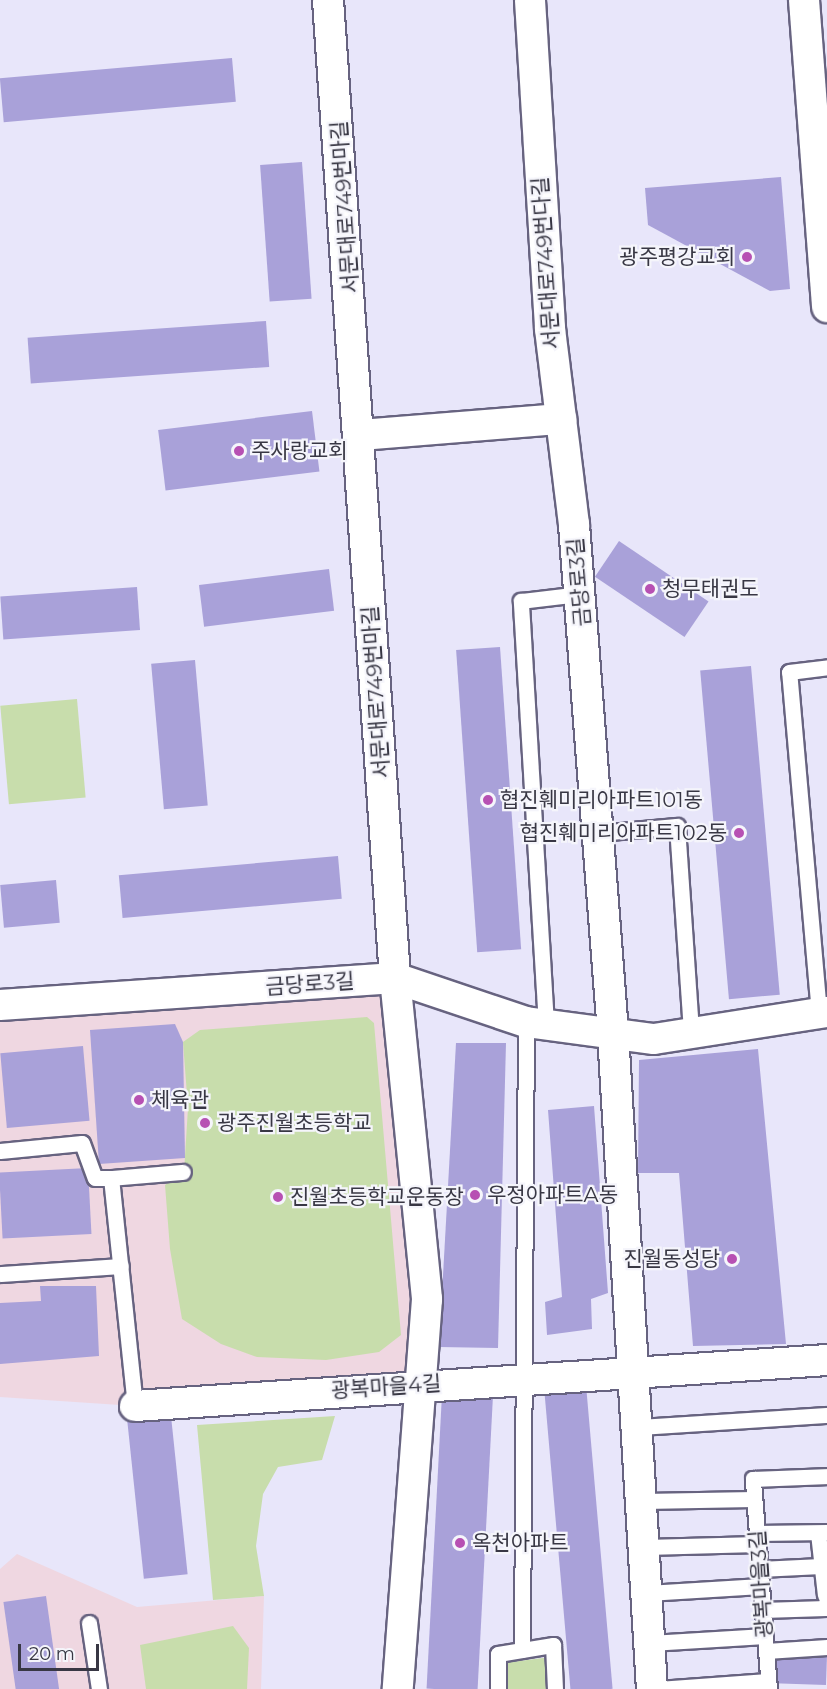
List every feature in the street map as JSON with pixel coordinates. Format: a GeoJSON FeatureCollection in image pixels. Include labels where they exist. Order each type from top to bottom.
{"type":"FeatureCollection","features":[{"type":"Feature","properties":{"kind":"street","name":"서문대로749번마길"},"geometry":{"type":"LineString","coordinates":[[328,0],[360,435],[395,978],[427,1299],[398,1689]]}},
{"type":"Feature","properties":{"kind":"street","name":"서문대로749번다길"},"geometry":{"type":"LineString","coordinates":[[530,0],[550,329],[574,525]]}},
{"type":"Feature","properties":{"kind":"street"},"geometry":{"type":"LineString","coordinates":[[804,0],[827,307]]}},
{"type":"Feature","properties":{"kind":"street"},"geometry":{"type":"LineString","coordinates":[[360,435],[561,418]]}},
{"type":"Feature","properties":{"kind":"street","name":"금당로3길"},"geometry":{"type":"LineString","coordinates":[[574,525],[613,1033]]}},
{"type":"Feature","properties":{"kind":"street","name":"금당로3길"},"geometry":{"type":"LineString","coordinates":[[0,1005],[395,978],[536,1023],[654,1039],[823,1012]]}},
{"type":"Feature","properties":{"kind":"street"},"geometry":{"type":"LineString","coordinates":[[613,1033],[637,1370],[652,1689]]}},
{"type":"Feature","properties":{"kind":"street","name":"광복마을4길"},"geometry":{"type":"LineString","coordinates":[[135,1406],[422,1384],[827,1360]]}},
{"type":"Feature","properties":{"kind":"lane"},"geometry":{"type":"LineString","coordinates":[[522,1650],[523,1378],[536,1023],[521,601],[580,594]]}},
{"type":"Feature","properties":{"kind":"lane"},"geometry":{"type":"LineString","coordinates":[[823,1012],[789,672],[827,667]]}},
{"type":"Feature","properties":{"kind":"lane"},"geometry":{"type":"LineString","coordinates":[[598,833],[677,826],[691,1032]]}},
{"type":"Feature","properties":{"kind":"lane"},"geometry":{"type":"LineString","coordinates":[[0,1150],[82,1143],[95,1178],[111,1179],[183,1172]]}},
{"type":"Feature","properties":{"kind":"lane"},"geometry":{"type":"LineString","coordinates":[[111,1179],[135,1406]]}},
{"type":"Feature","properties":{"kind":"lane"},"geometry":{"type":"LineString","coordinates":[[0,1274],[121,1266]]}},
{"type":"Feature","properties":{"kind":"lane"},"geometry":{"type":"LineString","coordinates":[[639,1427],[827,1415]]}},
{"type":"Feature","properties":{"kind":"lane","name":"광복마을3길"},"geometry":{"type":"LineString","coordinates":[[769,1685],[753,1479],[827,1476]]}},
{"type":"Feature","properties":{"kind":"lane"},"geometry":{"type":"LineString","coordinates":[[643,1501],[754,1499]]}},
{"type":"Feature","properties":{"kind":"lane"},"geometry":{"type":"LineString","coordinates":[[645,1547],[822,1532],[820,1566],[826,1595],[826,1608],[762,1610]]}},
{"type":"Feature","properties":{"kind":"lane"},"geometry":{"type":"LineString","coordinates":[[759,1569],[820,1566]]}},
{"type":"Feature","properties":{"kind":"lane"},"geometry":{"type":"LineString","coordinates":[[648,1602],[761,1586]]}},
{"type":"Feature","properties":{"kind":"lane"},"geometry":{"type":"LineString","coordinates":[[89,1623],[99,1689]]}},
{"type":"Feature","properties":{"kind":"lane"},"geometry":{"type":"LineString","coordinates":[[650,1643],[827,1647]]}},
{"type":"Feature","properties":{"kind":"lane"},"geometry":{"type":"LineString","coordinates":[[498,1689],[498,1654],[553,1645],[555,1689]]}},
{"type":"Feature","properties":{"kind":"lane"},"geometry":{"type":"LineString","coordinates":[[658,1689],[769,1685]]}},
{"type":"Feature","properties":{"kind":"shaded area","name":"광주진월초등학교"},"geometry":{"type":"Polygon","coordinates":[[[395,978],[422,1384],[135,1406],[0,1397],[0,1005],[395,978]]]}},
{"type":"Feature","properties":{"kind":"shaded area"},"geometry":{"type":"Polygon","coordinates":[[[17,1554],[137,1607],[264,1596],[261,1689],[0,1689],[0,1569],[17,1554]]]}},
{"type":"Feature","properties":{"kind":"green space"},"geometry":{"type":"Polygon","coordinates":[[[77,699],[86,798],[9,804],[0,706],[77,699]]]}},
{"type":"Feature","properties":{"kind":"green space","name":"진월초등학교운동장"},"geometry":{"type":"Polygon","coordinates":[[[367,1017],[374,1023],[401,1335],[379,1352],[326,1360],[257,1357],[221,1344],[182,1319],[170,1249],[165,1185],[184,1172],[188,1108],[183,1042],[200,1030],[367,1017]]]}},
{"type":"Feature","properties":{"kind":"green space"},"geometry":{"type":"Polygon","coordinates":[[[335,1416],[322,1460],[278,1467],[263,1494],[256,1546],[264,1596],[213,1600],[197,1425],[335,1416]]]}},
{"type":"Feature","properties":{"kind":"green space"},"geometry":{"type":"Polygon","coordinates":[[[233,1626],[249,1648],[247,1689],[146,1689],[140,1645],[233,1626]]]}},
{"type":"Feature","properties":{"kind":"green space"},"geometry":{"type":"Polygon","coordinates":[[[550,1657],[550,1689],[505,1689],[505,1663],[550,1657]]]}},
{"type":"Feature","properties":{"kind":"building"},"geometry":{"type":"Polygon","coordinates":[[[232,58],[236,102],[4,122],[0,78],[232,58]]]}},
{"type":"Feature","properties":{"kind":"building"},"geometry":{"type":"Polygon","coordinates":[[[302,162],[312,299],[270,302],[260,165],[302,162]]]}},
{"type":"Feature","properties":{"kind":"building","name":"광주평강교회"},"geometry":{"type":"Polygon","coordinates":[[[781,177],[790,289],[770,291],[648,225],[645,188],[781,177]]]}},
{"type":"Feature","properties":{"kind":"building"},"geometry":{"type":"Polygon","coordinates":[[[266,321],[269,367],[31,384],[28,338],[266,321]]]}},
{"type":"Feature","properties":{"kind":"building","name":"주사랑교회"},"geometry":{"type":"Polygon","coordinates":[[[312,411],[319,472],[166,490],[158,430],[312,411]]]}},
{"type":"Feature","properties":{"kind":"building","name":"청무태권도"},"geometry":{"type":"Polygon","coordinates":[[[619,541],[709,601],[684,637],[595,577],[619,541]]]}},
{"type":"Feature","properties":{"kind":"building"},"geometry":{"type":"Polygon","coordinates":[[[329,569],[334,611],[204,627],[199,585],[329,569]]]}},
{"type":"Feature","properties":{"kind":"building"},"geometry":{"type":"Polygon","coordinates":[[[137,587],[140,630],[3,639],[0,597],[137,587]]]}},
{"type":"Feature","properties":{"kind":"building","name":"협진훼미리아파트101동"},"geometry":{"type":"Polygon","coordinates":[[[500,647],[521,949],[477,952],[456,650],[500,647]]]}},
{"type":"Feature","properties":{"kind":"building"},"geometry":{"type":"Polygon","coordinates":[[[195,660],[208,805],[164,809],[151,664],[195,660]]]}},
{"type":"Feature","properties":{"kind":"building","name":"협진훼미리아파트102동"},"geometry":{"type":"Polygon","coordinates":[[[751,666],[780,995],[729,999],[700,670],[751,666]]]}},
{"type":"Feature","properties":{"kind":"building"},"geometry":{"type":"Polygon","coordinates":[[[338,856],[342,899],[123,918],[119,875],[338,856]]]}},
{"type":"Feature","properties":{"kind":"building"},"geometry":{"type":"Polygon","coordinates":[[[56,880],[60,923],[4,928],[0,885],[56,880]]]}},
{"type":"Feature","properties":{"kind":"building","name":"체육관"},"geometry":{"type":"Polygon","coordinates":[[[175,1024],[183,1042],[185,1158],[99,1164],[90,1030],[175,1024]]]}},
{"type":"Feature","properties":{"kind":"building","name":"우정아파트A동"},"geometry":{"type":"Polygon","coordinates":[[[456,1043],[506,1043],[498,1348],[439,1347],[456,1043]]]}},
{"type":"Feature","properties":{"kind":"building"},"geometry":{"type":"Polygon","coordinates":[[[83,1046],[90,1121],[7,1128],[0,1053],[83,1046]]]}},
{"type":"Feature","properties":{"kind":"building","name":"진월동성당"},"geometry":{"type":"Polygon","coordinates":[[[758,1049],[786,1344],[693,1346],[679,1173],[638,1173],[639,1060],[758,1049]]]}},
{"type":"Feature","properties":{"kind":"building"},"geometry":{"type":"Polygon","coordinates":[[[594,1106],[608,1293],[591,1299],[592,1329],[547,1335],[545,1302],[562,1297],[548,1110],[594,1106]]]}},
{"type":"Feature","properties":{"kind":"building"},"geometry":{"type":"Polygon","coordinates":[[[88,1168],[91,1234],[3,1239],[0,1173],[88,1168]]]}},
{"type":"Feature","properties":{"kind":"building"},"geometry":{"type":"Polygon","coordinates":[[[40,1286],[96,1286],[99,1356],[0,1364],[0,1303],[41,1301],[40,1286]]]}},
{"type":"Feature","properties":{"kind":"building","name":"옥천아파트"},"geometry":{"type":"Polygon","coordinates":[[[586,1385],[613,1689],[570,1689],[544,1389],[586,1385]]]}},
{"type":"Feature","properties":{"kind":"building","name":"옥천아파트"},"geometry":{"type":"Polygon","coordinates":[[[442,1394],[493,1397],[478,1689],[427,1689],[442,1394]]]}},
{"type":"Feature","properties":{"kind":"building"},"geometry":{"type":"Polygon","coordinates":[[[171,1416],[188,1574],[144,1579],[127,1421],[171,1416]]]}},
{"type":"Feature","properties":{"kind":"building"},"geometry":{"type":"Polygon","coordinates":[[[46,1596],[59,1689],[16,1689],[3,1602],[46,1596]]]}},
{"type":"Feature","properties":{"kind":"building"},"geometry":{"type":"Polygon","coordinates":[[[775,1653],[827,1655],[826,1685],[774,1683],[775,1653]]]}},
{"type":"Feature","properties":{"kind":"place","name":"광주평강교회"},"geometry":{"type":"Point","coordinates":[747,257]}},
{"type":"Feature","properties":{"kind":"place","name":"주사랑교회"},"geometry":{"type":"Point","coordinates":[239,451]}},
{"type":"Feature","properties":{"kind":"place","name":"청무태권도"},"geometry":{"type":"Point","coordinates":[650,589]}},
{"type":"Feature","properties":{"kind":"place","name":"협진훼미리아파트101동"},"geometry":{"type":"Point","coordinates":[488,800]}},
{"type":"Feature","properties":{"kind":"place","name":"협진훼미리아파트102동"},"geometry":{"type":"Point","coordinates":[739,833]}},
{"type":"Feature","properties":{"kind":"place","name":"체육관"},"geometry":{"type":"Point","coordinates":[139,1100]}},
{"type":"Feature","properties":{"kind":"place","name":"광주진월초등학교"},"geometry":{"type":"Point","coordinates":[205,1123]}},
{"type":"Feature","properties":{"kind":"place","name":"우정아파트A동"},"geometry":{"type":"Point","coordinates":[475,1195]}},
{"type":"Feature","properties":{"kind":"place","name":"진월초등학교운동장"},"geometry":{"type":"Point","coordinates":[278,1197]}},
{"type":"Feature","properties":{"kind":"place","name":"진월동성당"},"geometry":{"type":"Point","coordinates":[732,1259]}},
{"type":"Feature","properties":{"kind":"place","name":"옥천아파트"},"geometry":{"type":"Point","coordinates":[460,1543]}}]}
